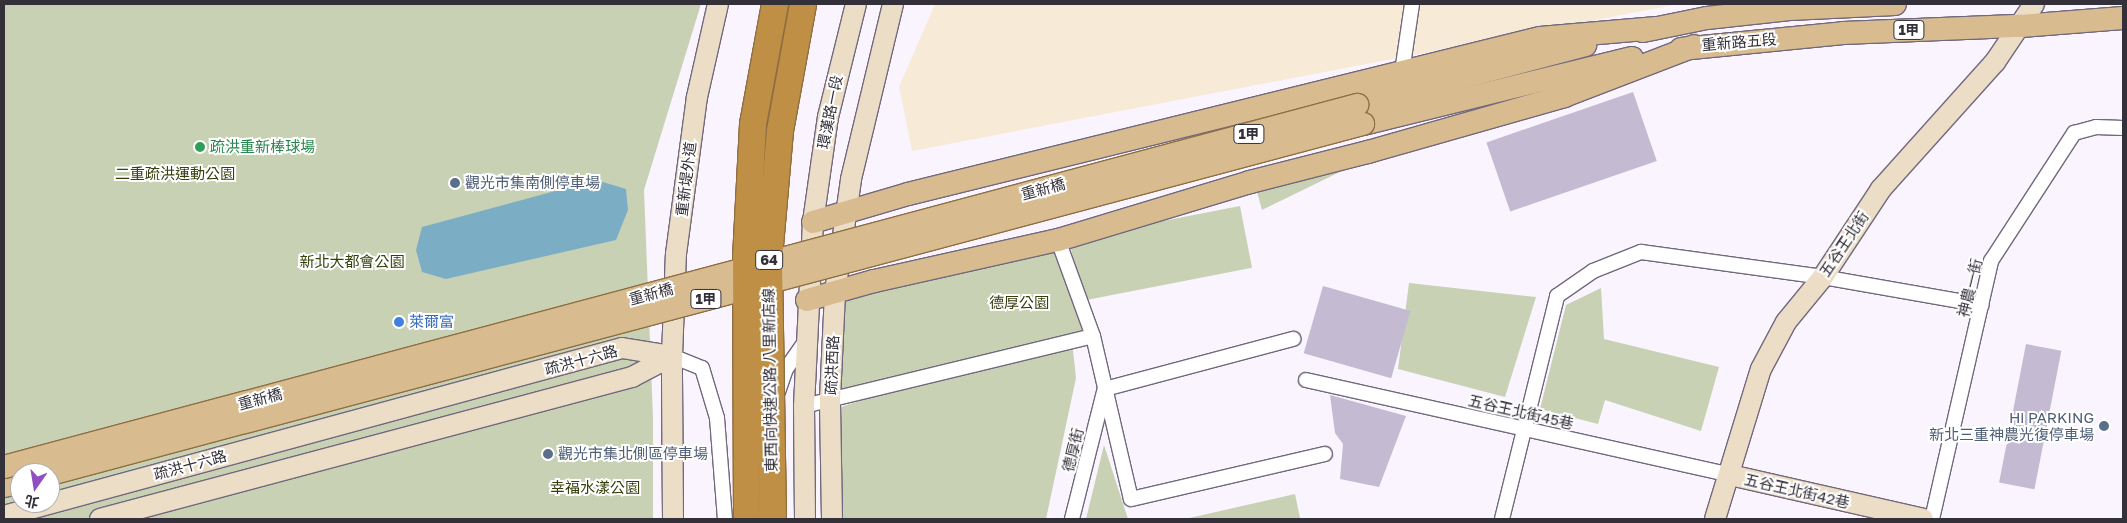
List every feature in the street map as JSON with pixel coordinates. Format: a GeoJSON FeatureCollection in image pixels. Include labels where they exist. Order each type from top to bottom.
{"type":"FeatureCollection","features":[{"type":"Feature","properties":{"kind":"highway","name":"東西向快速公路 八里新店線"},"geometry":{"type":"LineString","coordinates":[[747,519],[746,258],[753,124],[775,4]]}},
{"type":"Feature","properties":{"kind":"highway","name":"東西向快速公路 八里新店線"},"geometry":{"type":"LineString","coordinates":[[773,519],[768,368],[769,257],[780,131],[803,4]]}},
{"type":"Feature","properties":{"kind":"main road","name":"重新路五段"},"geometry":{"type":"LineString","coordinates":[[1360,115],[1657,28],[1707,18],[1843,5],[1895,4]]}},
{"type":"Feature","properties":{"kind":"main road","name":"重新路五段"},"geometry":{"type":"LineString","coordinates":[[1360,115],[1694,46],[1843,33],[2021,26],[2123,18]]}},
{"type":"Feature","properties":{"kind":"main road"},"geometry":{"type":"LineString","coordinates":[[812,222],[908,194],[1540,38],[1657,28]]}},
{"type":"Feature","properties":{"kind":"main road"},"geometry":{"type":"LineString","coordinates":[[807,300],[1058,240],[1250,182],[1368,152],[1564,96],[1694,46]]}},
{"type":"Feature","properties":{"kind":"main road","name":"重新橋"},"geometry":{"type":"LineString","coordinates":[[4,467],[1360,115]]}},
{"type":"Feature","properties":{"kind":"main road","name":"重新橋"},"geometry":{"type":"LineString","coordinates":[[60,471],[1360,115]]}},
{"type":"Feature","properties":{"kind":"street","name":"重新堤外道"},"geometry":{"type":"LineString","coordinates":[[673,519],[672,356],[676,254],[697,97],[718,4]]}},
{"type":"Feature","properties":{"kind":"street","name":"環漢路一段"},"geometry":{"type":"LineString","coordinates":[[812,222],[828,117],[856,4]]}},
{"type":"Feature","properties":{"kind":"street"},"geometry":{"type":"LineString","coordinates":[[846,212],[869,97],[893,4]]}},
{"type":"Feature","properties":{"kind":"street"},"geometry":{"type":"LineString","coordinates":[[1402,72],[1412,4]]}},
{"type":"Feature","properties":{"kind":"street","name":"五谷王北街"},"geometry":{"type":"LineString","coordinates":[[1715,519],[1763,364],[1786,322],[1822,277],[1882,189],[1995,62],[2034,4]]}},
{"type":"Feature","properties":{"kind":"street","name":"神農一街"},"geometry":{"type":"LineString","coordinates":[[1932,519],[1991,261],[2074,132],[2096,127],[2123,128]]}},
{"type":"Feature","properties":{"kind":"street","name":"疏洪西路"},"geometry":{"type":"LineString","coordinates":[[832,519],[830,399],[835,292],[846,212]]}},
{"type":"Feature","properties":{"kind":"street","name":"疏洪西路"},"geometry":{"type":"LineString","coordinates":[[805,519],[804,406],[807,300],[812,222]]}},
{"type":"Feature","properties":{"kind":"street"},"geometry":{"type":"LineString","coordinates":[[1058,240],[1093,336],[1131,498],[1325,454]]}},
{"type":"Feature","properties":{"kind":"street"},"geometry":{"type":"LineString","coordinates":[[1502,519],[1557,296],[1593,271],[1641,252],[1822,277],[1982,305]]}},
{"type":"Feature","properties":{"kind":"street"},"geometry":{"type":"LineString","coordinates":[[804,406],[1093,336]]}},
{"type":"Feature","properties":{"kind":"street"},"geometry":{"type":"LineString","coordinates":[[1105,389],[1293,339]]}},
{"type":"Feature","properties":{"kind":"street"},"geometry":{"type":"LineString","coordinates":[[773,519],[774,406],[786,369],[806,340]]}},
{"type":"Feature","properties":{"kind":"street","name":"疏洪十六路"},"geometry":{"type":"LineString","coordinates":[[4,516],[622,348],[672,356]]}},
{"type":"Feature","properties":{"kind":"street","name":"疏洪十六路"},"geometry":{"type":"LineString","coordinates":[[100,519],[632,377],[672,356]]}},
{"type":"Feature","properties":{"kind":"street"},"geometry":{"type":"LineString","coordinates":[[672,356],[702,368],[717,418],[725,519]]}},
{"type":"Feature","properties":{"kind":"street","name":"五谷王北街45巷"},"geometry":{"type":"LineString","coordinates":[[1306,380],[1730,475]]}},
{"type":"Feature","properties":{"kind":"street","name":"德厚街"},"geometry":{"type":"LineString","coordinates":[[1072,519],[1105,389]]}},
{"type":"Feature","properties":{"kind":"street","name":"五谷王北街42巷"},"geometry":{"type":"LineString","coordinates":[[1730,475],[1923,519]]}},
{"type":"Feature","properties":{"kind":"shaded area"},"geometry":{"type":"Polygon","coordinates":[[[935,4],[1679,4],[912,151],[899,87],[935,4]]]}},
{"type":"Feature","properties":{"kind":"green space","name":"二重疏洪運動公園"},"geometry":{"type":"Polygon","coordinates":[[[4,4],[701,4],[644,190],[653,418],[653,519],[4,519],[4,4]]]}},
{"type":"Feature","properties":{"kind":"green space"},"geometry":{"type":"Polygon","coordinates":[[[1346,169],[1262,210],[1257,192],[1346,169]]]}},
{"type":"Feature","properties":{"kind":"green space"},"geometry":{"type":"Polygon","coordinates":[[[1240,206],[1252,268],[1081,301],[1069,239],[1240,206]]]}},
{"type":"Feature","properties":{"kind":"green space","name":"德厚公園"},"geometry":{"type":"Polygon","coordinates":[[[1056,243],[1084,337],[1072,341],[1076,378],[1046,519],[835,519],[835,409],[943,373],[818,403],[831,308],[856,295],[1056,243]]]}},
{"type":"Feature","properties":{"kind":"green space"},"geometry":{"type":"Polygon","coordinates":[[[1409,283],[1536,297],[1505,397],[1398,369],[1409,283]]]}},
{"type":"Feature","properties":{"kind":"green space"},"geometry":{"type":"Polygon","coordinates":[[[1601,288],[1604,339],[1719,367],[1701,431],[1605,400],[1598,424],[1540,409],[1566,305],[1601,288]]]}},
{"type":"Feature","properties":{"kind":"green space"},"geometry":{"type":"Polygon","coordinates":[[[1104,445],[1128,519],[1086,519],[1104,445]]]}},
{"type":"Feature","properties":{"kind":"green space"},"geometry":{"type":"Polygon","coordinates":[[[1295,494],[1300,518],[1298,519],[1185,519],[1295,494]]]}},
{"type":"Feature","properties":{"kind":"water"},"geometry":{"type":"Polygon","coordinates":[[[596,180],[626,189],[628,210],[616,240],[446,279],[422,272],[416,250],[422,227],[596,180]]]}},
{"type":"Feature","properties":{"kind":"building"},"geometry":{"type":"Polygon","coordinates":[[[1633,92],[1657,161],[1510,211],[1486,142],[1633,92]]]}},
{"type":"Feature","properties":{"kind":"building"},"geometry":{"type":"Polygon","coordinates":[[[1323,286],[1410,311],[1391,378],[1304,353],[1323,286]]]}},
{"type":"Feature","properties":{"kind":"building"},"geometry":{"type":"Polygon","coordinates":[[[2026,344],[2061,351],[2034,489],[1999,482],[2026,344]]]}},
{"type":"Feature","properties":{"kind":"building"},"geometry":{"type":"Polygon","coordinates":[[[1330,395],[1406,416],[1379,487],[1340,479],[1343,444],[1335,433],[1330,395]]]}},
{"type":"Feature","properties":{"kind":"place","name":"疏洪重新棒球場"},"geometry":{"type":"Point","coordinates":[200,147]}},
{"type":"Feature","properties":{"kind":"place","name":"觀光市集南側停車場"},"geometry":{"type":"Point","coordinates":[455,183]}},
{"type":"Feature","properties":{"kind":"place","name":"萊爾富"},"geometry":{"type":"Point","coordinates":[399,322]}},
{"type":"Feature","properties":{"kind":"place","name":"Hi PARKING 新北三重神農光復停車場"},"geometry":{"type":"Point","coordinates":[2104,426]}},
{"type":"Feature","properties":{"kind":"place","name":"觀光市集北側區停車場"},"geometry":{"type":"Point","coordinates":[548,454]}},
{"type":"Feature","properties":{"kind":"park label","name":"新北大都會公園"},"geometry":{"type":"Point","coordinates":[352,262]}},
{"type":"Feature","properties":{"kind":"park label","name":"幸福水漾公園"},"geometry":{"type":"Point","coordinates":[595,488]}}]}
